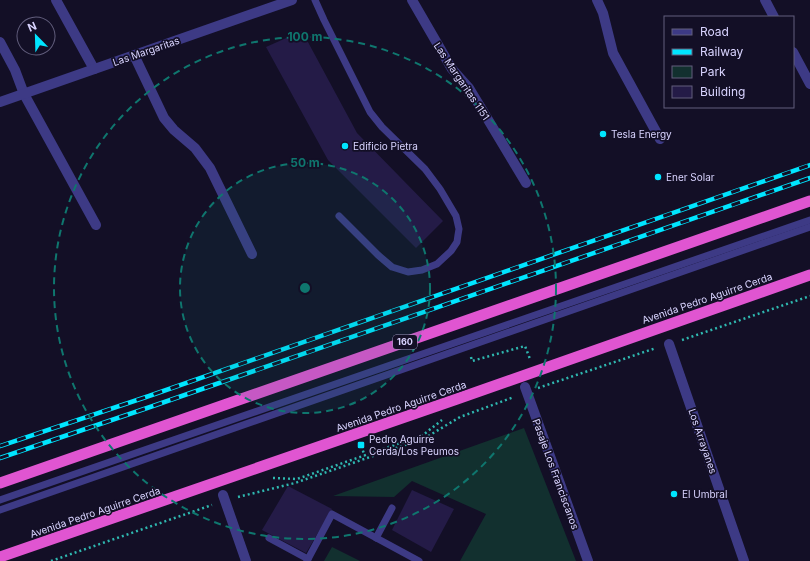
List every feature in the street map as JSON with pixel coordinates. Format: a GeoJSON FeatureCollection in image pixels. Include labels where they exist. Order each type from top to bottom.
{"type":"FeatureCollection","features":[{"type":"Feature","properties":{"kind":"highway","name":"160"},"geometry":{"type":"LineString","coordinates":[[0,483],[810,201]]}},
{"type":"Feature","properties":{"kind":"highway","name":"Avenida Pedro Aguirre Cerda"},"geometry":{"type":"LineString","coordinates":[[0,557],[810,275]]}},
{"type":"Feature","properties":{"kind":"street"},"geometry":{"type":"LineString","coordinates":[[56,0],[94,69]]}},
{"type":"Feature","properties":{"kind":"street","name":"Las Margaritas"},"geometry":{"type":"LineString","coordinates":[[0,102],[292,0]]}},
{"type":"Feature","properties":{"kind":"street","name":"Las Margaritas 1151"},"geometry":{"type":"LineString","coordinates":[[412,0],[452,69],[469,88],[526,183]]}},
{"type":"Feature","properties":{"kind":"street"},"geometry":{"type":"LineString","coordinates":[[597,0],[603,13],[614,53],[660,139]]}},
{"type":"Feature","properties":{"kind":"street"},"geometry":{"type":"LineString","coordinates":[[765,0],[773,16]]}},
{"type":"Feature","properties":{"kind":"street"},"geometry":{"type":"LineString","coordinates":[[0,42],[15,70],[24,94],[96,225]]}},
{"type":"Feature","properties":{"kind":"street"},"geometry":{"type":"LineString","coordinates":[[794,54],[810,84]]}},
{"type":"Feature","properties":{"kind":"street"},"geometry":{"type":"LineString","coordinates":[[134,55],[164,118],[174,130],[195,148],[210,168],[252,254]]}},
{"type":"Feature","properties":{"kind":"street","name":"Los Arrayanes"},"geometry":{"type":"LineString","coordinates":[[669,344],[744,561]]}},
{"type":"Feature","properties":{"kind":"street","name":"Pasaje Los Franciscanos"},"geometry":{"type":"LineString","coordinates":[[526,389],[588,561]]}},
{"type":"Feature","properties":{"kind":"street"},"geometry":{"type":"LineString","coordinates":[[224,498],[246,561]]}},
{"type":"Feature","properties":{"kind":"lane"},"geometry":{"type":"LineString","coordinates":[[315,0],[368,108],[382,127],[425,169],[440,189],[456,216],[459,229],[457,242],[451,251],[437,264],[415,271],[400,270],[392,268],[339,216]]}},
{"type":"Feature","properties":{"kind":"lane"},"geometry":{"type":"LineString","coordinates":[[0,500],[810,220]]}},
{"type":"Feature","properties":{"kind":"lane"},"geometry":{"type":"LineString","coordinates":[[0,510],[810,227]]}},
{"type":"Feature","properties":{"kind":"lane"},"geometry":{"type":"LineString","coordinates":[[376,538],[392,508]]}},
{"type":"Feature","properties":{"kind":"lane"},"geometry":{"type":"LineString","coordinates":[[269,538],[308,560],[332,514],[419,561]]}},
{"type":"Feature","properties":{"kind":"path"},"geometry":{"type":"LineString","coordinates":[[51,561],[224,498],[295,483],[425,438],[460,417],[526,389],[669,344],[810,296]]}},
{"type":"Feature","properties":{"kind":"path"},"geometry":{"type":"LineString","coordinates":[[468,347],[472,361],[525,346],[534,372]]}},
{"type":"Feature","properties":{"kind":"green space"},"geometry":{"type":"Polygon","coordinates":[[[524,428],[576,561],[460,561],[486,514],[412,481],[394,497],[333,496],[524,428]]]}},
{"type":"Feature","properties":{"kind":"green space"},"geometry":{"type":"Polygon","coordinates":[[[332,547],[360,561],[324,561],[332,547]]]}},
{"type":"Feature","properties":{"kind":"building","name":"Edificio Pietra"},"geometry":{"type":"Polygon","coordinates":[[[302,31],[357,133],[443,221],[416,248],[328,160],[266,47],[302,31]]]}},
{"type":"Feature","properties":{"kind":"building"},"geometry":{"type":"Polygon","coordinates":[[[288,486],[332,509],[306,553],[262,530],[288,486]]]}},
{"type":"Feature","properties":{"kind":"building"},"geometry":{"type":"Polygon","coordinates":[[[412,490],[454,509],[431,552],[392,530],[412,490]]]}},
{"type":"Feature","properties":{"kind":"railway"},"geometry":{"type":"LineString","coordinates":[[0,446],[149,396],[810,165]]}},
{"type":"Feature","properties":{"kind":"railway"},"geometry":{"type":"LineString","coordinates":[[0,458],[810,178]]}},
{"type":"Feature","properties":{"kind":"place","name":"Tesla Energy"},"geometry":{"type":"Point","coordinates":[603,134]}},
{"type":"Feature","properties":{"kind":"place","name":"Edificio Pietra"},"geometry":{"type":"Point","coordinates":[345,146]}},
{"type":"Feature","properties":{"kind":"place","name":"Ener Solar"},"geometry":{"type":"Point","coordinates":[658,177]}},
{"type":"Feature","properties":{"kind":"place","name":"Pedro Aguirre Cerda/Los Peumos"},"geometry":{"type":"Point","coordinates":[361,445]}},
{"type":"Feature","properties":{"kind":"place","name":"El Umbral"},"geometry":{"type":"Point","coordinates":[674,494]}}]}
